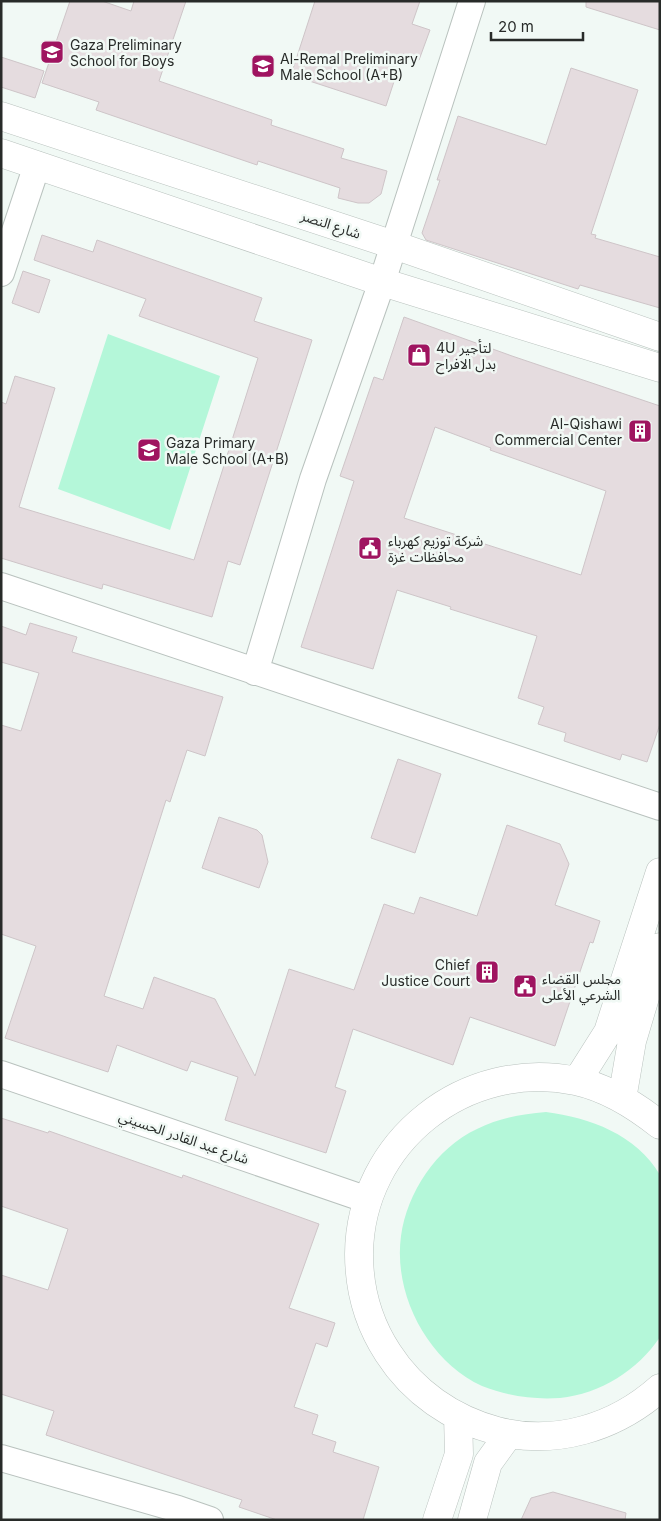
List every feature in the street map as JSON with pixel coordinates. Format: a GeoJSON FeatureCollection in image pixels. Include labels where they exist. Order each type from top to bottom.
{"type":"FeatureCollection","features":[{"type":"Feature","properties":{"kind":"street"},"geometry":{"type":"LineString","coordinates":[[255,672],[312,479],[382,282],[472,1]]}},
{"type":"Feature","properties":{"kind":"street","name":"شارع النصر"},"geometry":{"type":"LineString","coordinates":[[1,116],[394,245],[660,337]]}},
{"type":"Feature","properties":{"kind":"street"},"geometry":{"type":"LineString","coordinates":[[1,154],[382,282],[660,368]]}},
{"type":"Feature","properties":{"kind":"street"},"geometry":{"type":"LineString","coordinates":[[1,273],[37,165]]}},
{"type":"Feature","properties":{"kind":"street"},"geometry":{"type":"LineString","coordinates":[[1,586],[660,807]]}},
{"type":"Feature","properties":{"kind":"street"},"geometry":{"type":"LineString","coordinates":[[577,1081],[608,1032],[660,872]]}},
{"type":"Feature","properties":{"kind":"street"},"geometry":{"type":"LineString","coordinates":[[622,1098],[632,1041],[660,948]]}},
{"type":"Feature","properties":{"kind":"street","name":"شارع عبد القادر الحسيني"},"geometry":{"type":"LineString","coordinates":[[1,1074],[368,1200]]}},
{"type":"Feature","properties":{"kind":"street"},"geometry":{"type":"LineString","coordinates":[[660,1125],[642,1110],[622,1098],[608,1091],[577,1081],[529,1077],[502,1080],[476,1088],[452,1099],[429,1113],[392,1152],[378,1175],[368,1200],[359,1242],[361,1284],[373,1325],[382,1344],[393,1362],[422,1393],[439,1406],[458,1416],[482,1427],[509,1434],[550,1436],[582,1431],[606,1423],[628,1412],[660,1388]]}},
{"type":"Feature","properties":{"kind":"street"},"geometry":{"type":"LineString","coordinates":[[437,1520],[459,1454],[458,1416]]}},
{"type":"Feature","properties":{"kind":"street"},"geometry":{"type":"LineString","coordinates":[[472,1520],[488,1463],[509,1434]]}},
{"type":"Feature","properties":{"kind":"street"},"geometry":{"type":"LineString","coordinates":[[1,1458],[178,1508],[210,1520]]}},
{"type":"Feature","properties":{"kind":"green space"},"geometry":{"type":"Polygon","coordinates":[[[108,334],[220,376],[170,530],[58,489],[108,334]]]}},
{"type":"Feature","properties":{"kind":"green space"},"geometry":{"type":"Polygon","coordinates":[[[546,1112],[579,1119],[610,1130],[638,1149],[660,1175],[660,1337],[641,1360],[603,1386],[575,1396],[530,1398],[482,1386],[463,1375],[445,1360],[431,1343],[418,1324],[409,1303],[403,1281],[400,1258],[401,1236],[404,1220],[417,1188],[437,1160],[449,1148],[462,1137],[485,1125],[510,1117],[546,1112]]]}},
{"type":"Feature","properties":{"kind":"building"},"geometry":{"type":"Polygon","coordinates":[[[70,1],[102,1],[131,11],[134,1],[186,1],[159,81],[272,120],[271,125],[344,149],[341,158],[387,171],[381,194],[369,203],[358,203],[338,198],[340,188],[258,161],[257,165],[96,110],[99,102],[42,83],[70,1]]]}},
{"type":"Feature","properties":{"kind":"building"},"geometry":{"type":"Polygon","coordinates":[[[315,1],[420,1],[412,24],[430,30],[419,60],[403,54],[386,106],[291,75],[315,1]]]}},
{"type":"Feature","properties":{"kind":"building"},"geometry":{"type":"Polygon","coordinates":[[[586,1],[660,1],[660,30],[586,7],[586,1]]]}},
{"type":"Feature","properties":{"kind":"building"},"geometry":{"type":"Polygon","coordinates":[[[1,57],[44,71],[35,98],[1,87],[1,57]]]}},
{"type":"Feature","properties":{"kind":"building"},"geometry":{"type":"Polygon","coordinates":[[[571,68],[638,90],[591,234],[596,235],[595,238],[660,257],[660,308],[580,285],[578,289],[426,240],[422,233],[440,180],[437,180],[458,116],[546,145],[571,68]]]}},
{"type":"Feature","properties":{"kind":"building"},"geometry":{"type":"Polygon","coordinates":[[[42,235],[93,252],[97,240],[262,298],[254,321],[312,340],[240,565],[228,561],[212,617],[103,584],[102,589],[1,558],[1,402],[6,404],[15,376],[55,388],[19,507],[194,560],[258,358],[139,316],[146,299],[34,260],[42,235]]]}},
{"type":"Feature","properties":{"kind":"building"},"geometry":{"type":"Polygon","coordinates":[[[23,271],[50,280],[39,313],[12,303],[23,271]]]}},
{"type":"Feature","properties":{"kind":"building"},"geometry":{"type":"Polygon","coordinates":[[[404,317],[660,406],[660,724],[647,762],[622,754],[620,760],[564,741],[566,733],[538,724],[544,707],[518,698],[537,636],[450,609],[451,607],[397,590],[373,669],[301,647],[354,481],[340,476],[374,377],[383,380],[404,317]],[[435,427],[404,518],[581,575],[606,491],[490,450],[491,448],[435,427]]]}},
{"type":"Feature","properties":{"kind":"building"},"geometry":{"type":"Polygon","coordinates":[[[30,623],[77,637],[72,652],[223,697],[205,756],[187,750],[170,802],[166,800],[104,996],[143,1009],[154,977],[215,999],[255,1076],[289,969],[354,990],[384,904],[414,914],[420,897],[477,916],[507,825],[560,844],[569,864],[555,905],[600,921],[593,943],[590,942],[555,1046],[470,1017],[453,1065],[353,1029],[335,1087],[346,1091],[326,1153],[225,1120],[238,1077],[191,1061],[187,1071],[117,1045],[108,1072],[5,1038],[36,946],[1,934],[1,725],[21,731],[39,673],[1,662],[1,626],[26,635],[30,623]]]}},
{"type":"Feature","properties":{"kind":"building"},"geometry":{"type":"Polygon","coordinates":[[[398,759],[441,774],[415,853],[371,838],[398,759]]]}},
{"type":"Feature","properties":{"kind":"building"},"geometry":{"type":"Polygon","coordinates":[[[219,817],[257,830],[262,835],[268,862],[259,888],[202,868],[219,817]]]}},
{"type":"Feature","properties":{"kind":"building"},"geometry":{"type":"Polygon","coordinates":[[[1,1118],[48,1133],[49,1131],[182,1178],[183,1175],[319,1224],[289,1308],[335,1323],[327,1347],[316,1343],[294,1407],[318,1415],[312,1434],[336,1442],[333,1452],[379,1467],[363,1520],[277,1520],[239,1507],[242,1500],[46,1435],[54,1411],[1,1394],[1,1275],[48,1290],[68,1229],[1,1206],[1,1118]]]}},
{"type":"Feature","properties":{"kind":"building"},"geometry":{"type":"Polygon","coordinates":[[[553,1492],[626,1513],[625,1520],[521,1520],[531,1498],[553,1492]]]}},
{"type":"Feature","properties":{"kind":"place","name":"Gaza Preliminary School for Boys"},"geometry":{"type":"Point","coordinates":[52,52]}},
{"type":"Feature","properties":{"kind":"place","name":"Al-Remal Preliminary Male School (A+B)"},"geometry":{"type":"Point","coordinates":[263,66]}},
{"type":"Feature","properties":{"kind":"place","name":"4U لتأجير بدل الافراح"},"geometry":{"type":"Point","coordinates":[419,355]}},
{"type":"Feature","properties":{"kind":"place","name":"Al-Qishawi Commercial Center"},"geometry":{"type":"Point","coordinates":[640,431]}},
{"type":"Feature","properties":{"kind":"place","name":"Gaza Primary Male School (A+B)"},"geometry":{"type":"Point","coordinates":[149,450]}},
{"type":"Feature","properties":{"kind":"place","name":"شركة توزيع كهرباء محافظات غزة"},"geometry":{"type":"Point","coordinates":[370,548]}},
{"type":"Feature","properties":{"kind":"place","name":"Chief Justice Court"},"geometry":{"type":"Point","coordinates":[487,972]}},
{"type":"Feature","properties":{"kind":"place","name":"مجلس القضاء الشرعي الأعلى"},"geometry":{"type":"Point","coordinates":[525,986]}}]}
